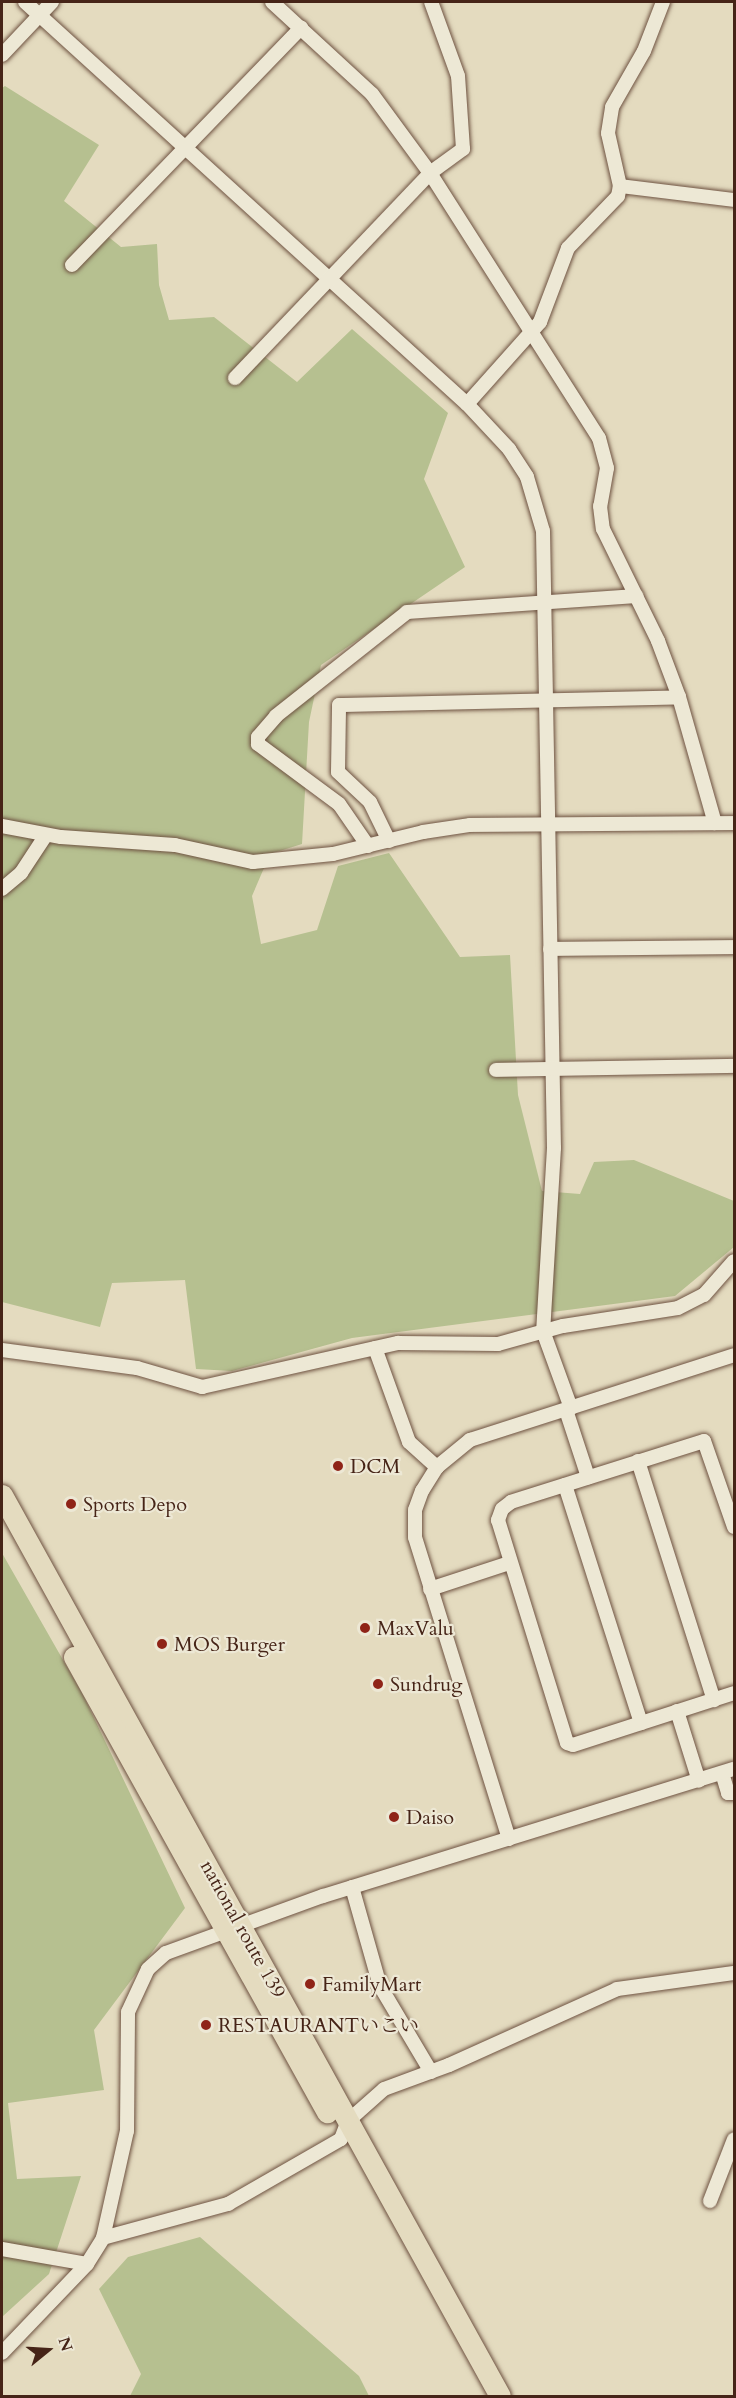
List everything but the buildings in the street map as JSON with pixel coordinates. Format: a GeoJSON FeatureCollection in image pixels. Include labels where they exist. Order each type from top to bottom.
{"type":"FeatureCollection","features":[{"type":"Feature","properties":{"kind":"highway","name":"national route 139"},"geometry":{"type":"LineString","coordinates":[[2,1495],[344,2130],[484,2397]]}},
{"type":"Feature","properties":{"kind":"highway","name":"national route 139"},"geometry":{"type":"LineString","coordinates":[[2,1525],[234,1929]]}},
{"type":"Feature","properties":{"kind":"highway","name":"national route 139"},"geometry":{"type":"LineString","coordinates":[[344,2130],[500,2397]]}},
{"type":"Feature","properties":{"kind":"street"},"geometry":{"type":"LineString","coordinates":[[25,2],[467,404],[509,449],[537,501],[543,531],[546,602],[551,1070],[554,1148],[543,1331],[588,1477]]}},
{"type":"Feature","properties":{"kind":"street"},"geometry":{"type":"LineString","coordinates":[[2,55],[52,2]]}},
{"type":"Feature","properties":{"kind":"street"},"geometry":{"type":"LineString","coordinates":[[272,2],[372,94],[430,173],[599,438],[607,468],[600,506],[603,529],[636,596],[679,697],[715,823]]}},
{"type":"Feature","properties":{"kind":"street"},"geometry":{"type":"LineString","coordinates":[[235,378],[331,280],[430,173],[465,143],[458,76],[431,2]]}},
{"type":"Feature","properties":{"kind":"street"},"geometry":{"type":"LineString","coordinates":[[467,404],[540,322],[562,258],[618,196],[620,186],[608,133],[612,107],[644,51],[663,2]]}},
{"type":"Feature","properties":{"kind":"street"},"geometry":{"type":"LineString","coordinates":[[72,265],[301,28]]}},
{"type":"Feature","properties":{"kind":"street"},"geometry":{"type":"LineString","coordinates":[[620,186],[735,200]]}},
{"type":"Feature","properties":{"kind":"street"},"geometry":{"type":"LineString","coordinates":[[368,846],[339,804],[258,744],[258,737],[276,716],[407,612],[636,596]]}},
{"type":"Feature","properties":{"kind":"street"},"geometry":{"type":"LineString","coordinates":[[389,841],[370,802],[338,772],[339,705],[546,702],[679,697]]}},
{"type":"Feature","properties":{"kind":"street"},"geometry":{"type":"LineString","coordinates":[[2,826],[46,835],[175,845],[253,862],[306,858],[470,825],[735,823]]}},
{"type":"Feature","properties":{"kind":"street"},"geometry":{"type":"LineString","coordinates":[[2,889],[21,873],[46,835]]}},
{"type":"Feature","properties":{"kind":"street"},"geometry":{"type":"LineString","coordinates":[[550,949],[735,947]]}},
{"type":"Feature","properties":{"kind":"street"},"geometry":{"type":"LineString","coordinates":[[496,1070],[735,1066]]}},
{"type":"Feature","properties":{"kind":"street"},"geometry":{"type":"LineString","coordinates":[[2,1350],[137,1368],[202,1387],[398,1343],[498,1344],[543,1331],[678,1308],[704,1295],[735,1261]]}},
{"type":"Feature","properties":{"kind":"street"},"geometry":{"type":"LineString","coordinates":[[375,1348],[409,1442],[437,1467]]}},
{"type":"Feature","properties":{"kind":"street"},"geometry":{"type":"LineString","coordinates":[[509,1839],[415,1538],[415,1510],[437,1467],[470,1440],[735,1355]]}},
{"type":"Feature","properties":{"kind":"street"},"geometry":{"type":"LineString","coordinates":[[735,1527],[704,1441],[511,1502],[502,1509],[498,1531],[567,1743],[573,1745],[735,1693]]}},
{"type":"Feature","properties":{"kind":"street"},"geometry":{"type":"LineString","coordinates":[[638,1461],[714,1700]]}},
{"type":"Feature","properties":{"kind":"street"},"geometry":{"type":"LineString","coordinates":[[565,1485],[641,1723]]}},
{"type":"Feature","properties":{"kind":"street"},"geometry":{"type":"LineString","coordinates":[[430,1589],[509,1563]]}},
{"type":"Feature","properties":{"kind":"street"},"geometry":{"type":"LineString","coordinates":[[677,1712],[699,1781]]}},
{"type":"Feature","properties":{"kind":"street"},"geometry":{"type":"LineString","coordinates":[[2,2353],[87,2264],[103,2238],[127,2131],[131,2005],[148,1969],[166,1953],[352,1887],[728,1771],[728,1793],[735,1793]]}},
{"type":"Feature","properties":{"kind":"street"},"geometry":{"type":"LineString","coordinates":[[352,1887],[380,1986],[431,2072]]}},
{"type":"Feature","properties":{"kind":"street"},"geometry":{"type":"LineString","coordinates":[[103,2238],[228,2204],[344,2130],[384,2089],[431,2072],[617,1989],[735,1973]]}},
{"type":"Feature","properties":{"kind":"street"},"geometry":{"type":"LineString","coordinates":[[710,2201],[735,2139]]}},
{"type":"Feature","properties":{"kind":"street"},"geometry":{"type":"LineString","coordinates":[[2,2249],[87,2264]]}},
{"type":"Feature","properties":{"kind":"green space"},"geometry":{"type":"Polygon","coordinates":[[[5,86],[99,145],[64,201],[121,247],[157,244],[159,285],[169,320],[214,317],[297,382],[352,329],[448,413],[424,479],[465,567],[321,665],[309,722],[302,844],[270,854],[252,896],[261,944],[317,930],[338,866],[389,853],[460,957],[510,955],[518,1095],[542,1191],[580,1194],[594,1162],[634,1160],[734,1201],[734,1247],[675,1296],[352,1338],[232,1371],[196,1369],[185,1280],[112,1283],[100,1327],[2,1302],[2,88],[5,86]]]}},
{"type":"Feature","properties":{"kind":"green space"},"geometry":{"type":"Polygon","coordinates":[[[2,1553],[83,1695],[185,1908],[94,2030],[104,2090],[8,2103],[17,2179],[81,2176],[49,2274],[2,2317],[2,1553]]]}},
{"type":"Feature","properties":{"kind":"green space"},"geometry":{"type":"Polygon","coordinates":[[[200,2237],[359,2376],[369,2396],[130,2396],[141,2374],[99,2289],[128,2257],[200,2237]]]}},
{"type":"Feature","properties":{"kind":"place","name":"DCM"},"geometry":{"type":"Point","coordinates":[338,1466]}},
{"type":"Feature","properties":{"kind":"place","name":"Sports Depo"},"geometry":{"type":"Point","coordinates":[71,1504]}},
{"type":"Feature","properties":{"kind":"place","name":"MaxValu"},"geometry":{"type":"Point","coordinates":[365,1628]}},
{"type":"Feature","properties":{"kind":"place","name":"MOS Burger"},"geometry":{"type":"Point","coordinates":[162,1644]}},
{"type":"Feature","properties":{"kind":"place","name":"Sundrug"},"geometry":{"type":"Point","coordinates":[378,1684]}},
{"type":"Feature","properties":{"kind":"place","name":"Daiso"},"geometry":{"type":"Point","coordinates":[394,1817]}},
{"type":"Feature","properties":{"kind":"place","name":"FamilyMart"},"geometry":{"type":"Point","coordinates":[310,1984]}},
{"type":"Feature","properties":{"kind":"place","name":"RESTAURANTいこい"},"geometry":{"type":"Point","coordinates":[206,2025]}}]}
